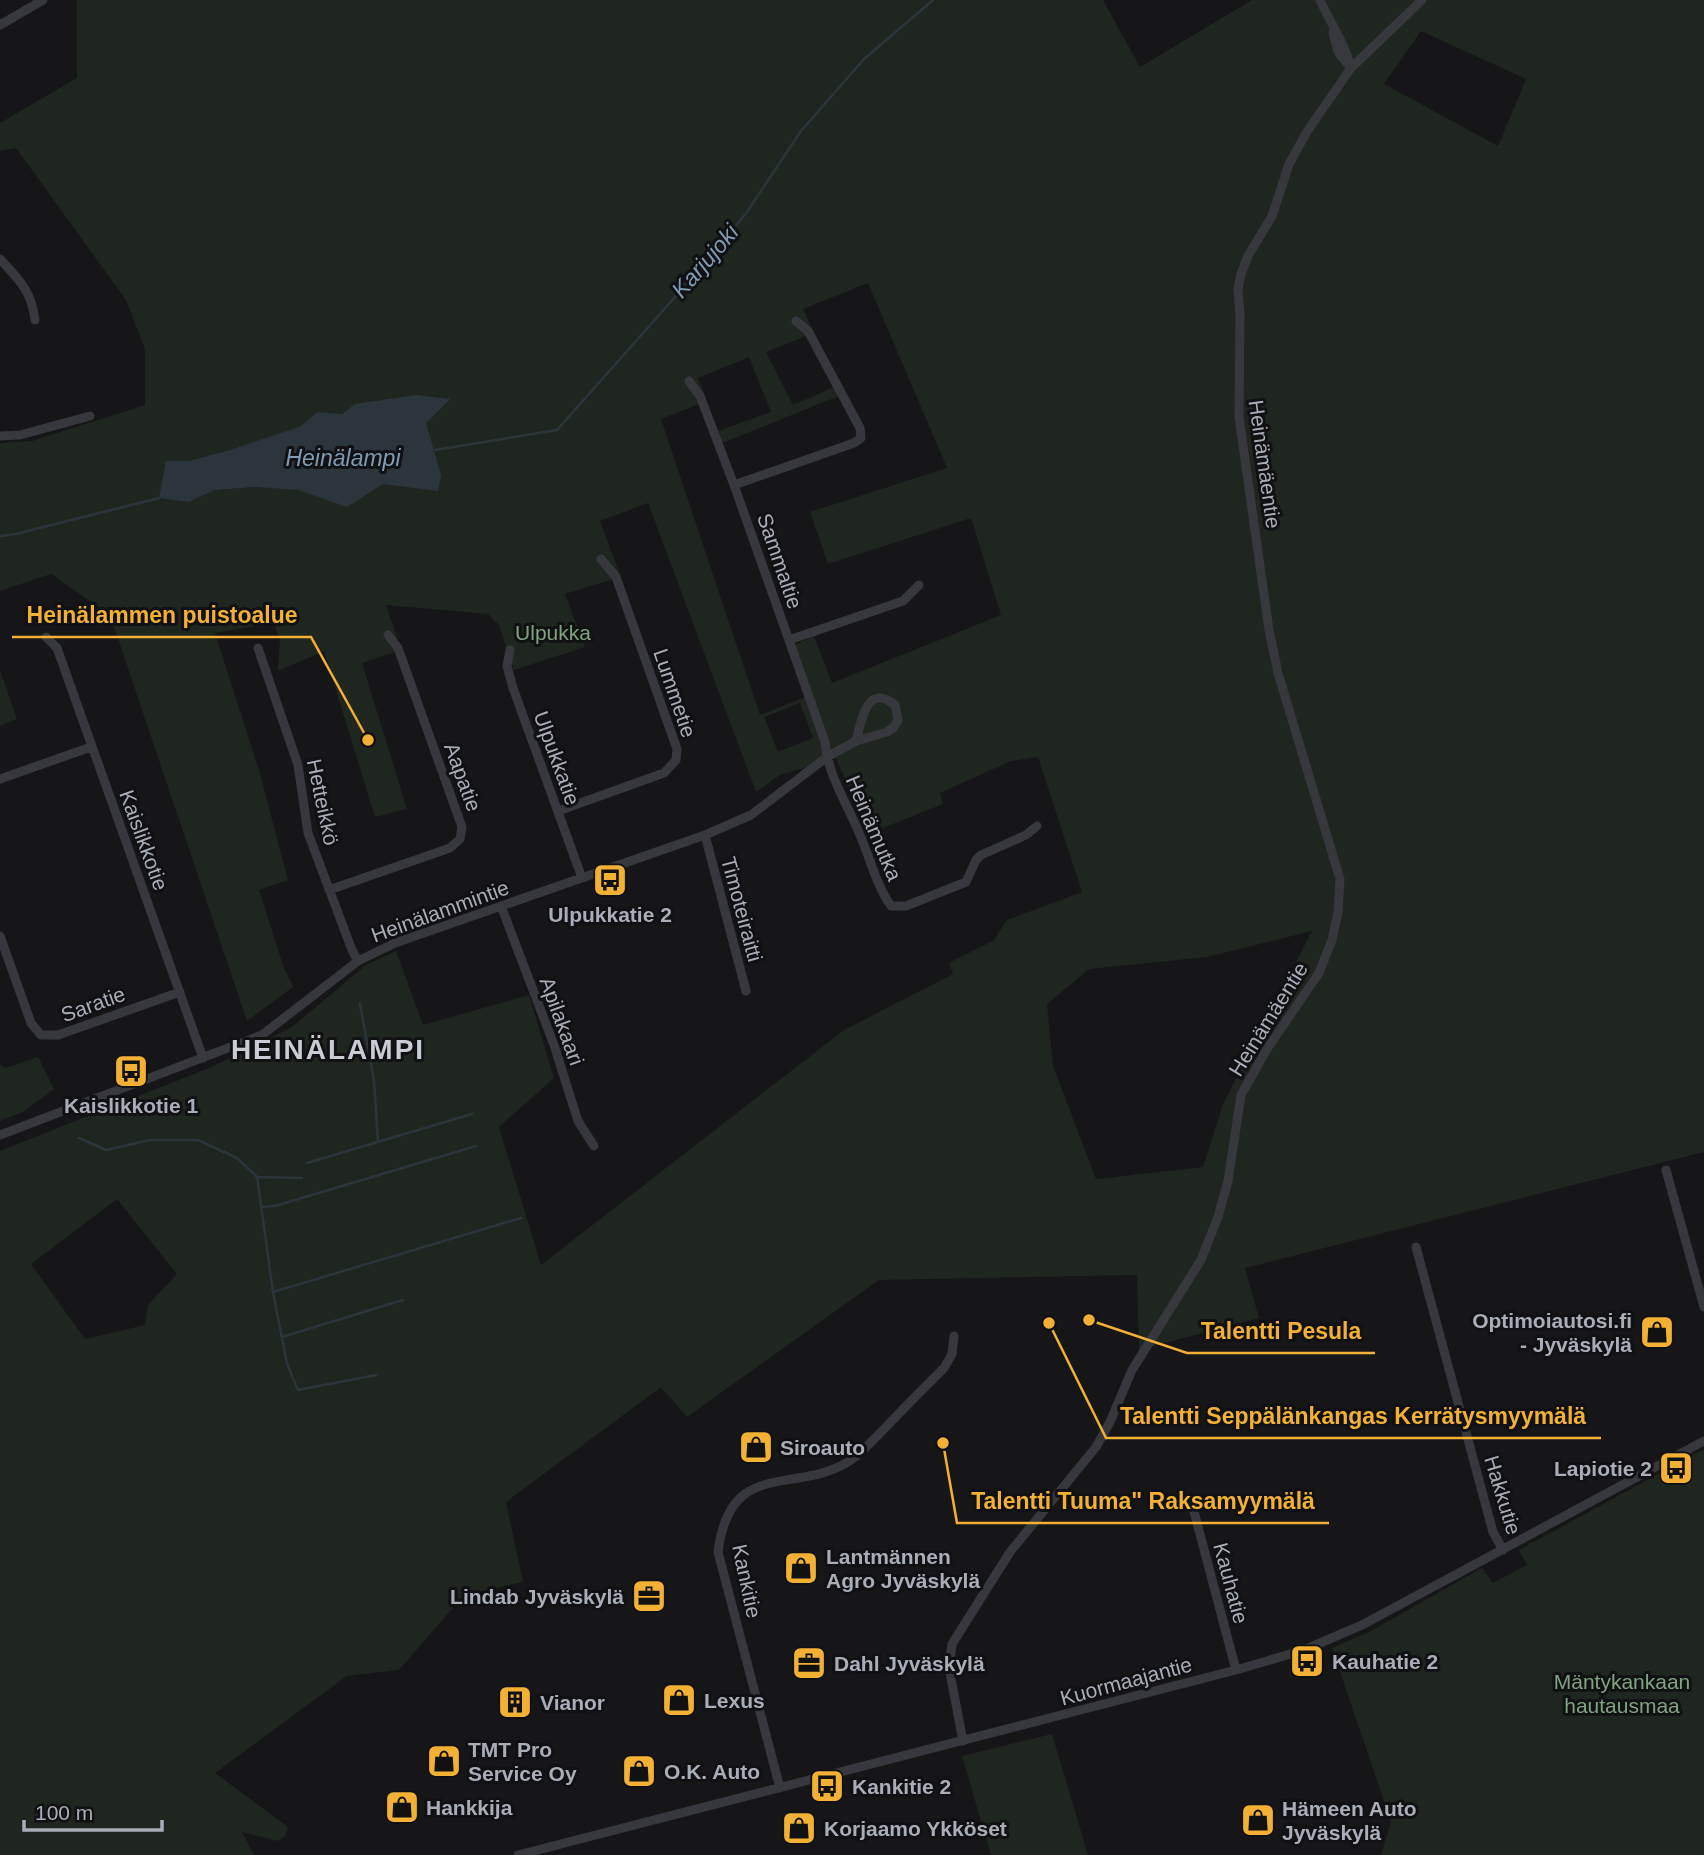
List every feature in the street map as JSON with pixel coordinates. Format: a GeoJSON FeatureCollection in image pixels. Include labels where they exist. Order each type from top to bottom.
{"type":"FeatureCollection","features":[{"type":"Feature","properties":{"kind":"street"},"geometry":{"type":"LineString","coordinates":[[0,25],[43,0]]}},
{"type":"Feature","properties":{"kind":"street"},"geometry":{"type":"LineString","coordinates":[[1320,0],[1332,27],[1346,47],[1351,68]]}},
{"type":"Feature","properties":{"kind":"street","name":"Heinämäentie"},"geometry":{"type":"LineString","coordinates":[[963,1741],[949,1668],[953,1644],[1010,1552],[1096,1447],[1132,1370],[1201,1260],[1218,1217],[1228,1181],[1241,1095],[1267,1049],[1310,988],[1332,940],[1341,894],[1340,879],[1278,673],[1269,630],[1239,417],[1241,327],[1238,289],[1248,256],[1272,216],[1297,148],[1351,68],[1422,0]]}},
{"type":"Feature","properties":{"kind":"street"},"geometry":{"type":"LineString","coordinates":[[0,259],[26,287],[32,300],[35,320]]}},
{"type":"Feature","properties":{"kind":"street"},"geometry":{"type":"LineString","coordinates":[[734,485],[854,443],[861,438],[860,428],[808,331],[796,321]]}},
{"type":"Feature","properties":{"kind":"street","name":"Sammaltie"},"geometry":{"type":"LineString","coordinates":[[689,381],[700,396],[734,485],[825,741],[827,757]]}},
{"type":"Feature","properties":{"kind":"street"},"geometry":{"type":"LineString","coordinates":[[0,436],[33,432],[90,416]]}},
{"type":"Feature","properties":{"kind":"street","name":"Lummetie"},"geometry":{"type":"LineString","coordinates":[[558,811],[664,773],[676,760],[677,748],[617,576],[601,559]]}},
{"type":"Feature","properties":{"kind":"street"},"geometry":{"type":"LineString","coordinates":[[789,640],[903,601],[919,585]]}},
{"type":"Feature","properties":{"kind":"street","name":"Aapatie"},"geometry":{"type":"LineString","coordinates":[[329,890],[450,848],[460,839],[463,827],[398,649],[388,635]]}},
{"type":"Feature","properties":{"kind":"street","name":"Kaislikkotie"},"geometry":{"type":"LineString","coordinates":[[46,637],[57,648],[203,1058]]}},
{"type":"Feature","properties":{"kind":"street","name":"Hetteikkö"},"geometry":{"type":"LineString","coordinates":[[258,648],[298,765],[308,833],[358,961]]}},
{"type":"Feature","properties":{"kind":"street","name":"Ulpukkatie"},"geometry":{"type":"LineString","coordinates":[[510,650],[507,666],[582,878]]}},
{"type":"Feature","properties":{"kind":"street","name":"Heinälammintie"},"geometry":{"type":"LineString","coordinates":[[0,1135],[262,1035],[358,961],[395,943],[705,835],[751,815],[827,757],[856,741],[880,735],[894,727],[898,720],[895,705],[888,699],[878,698],[870,702],[856,741]]}},
{"type":"Feature","properties":{"kind":"street"},"geometry":{"type":"LineString","coordinates":[[0,779],[92,747]]}},
{"type":"Feature","properties":{"kind":"street","name":"Heinämutka"},"geometry":{"type":"LineString","coordinates":[[827,757],[830,771],[856,826],[883,895],[891,906],[905,906],[966,882],[975,860],[981,855],[1026,835],[1037,827]]}},
{"type":"Feature","properties":{"kind":"street","name":"Timoteiraitti"},"geometry":{"type":"LineString","coordinates":[[705,835],[746,991]]}},
{"type":"Feature","properties":{"kind":"street","name":"Apilakaari"},"geometry":{"type":"LineString","coordinates":[[501,906],[554,1045],[578,1121],[594,1146]]}},
{"type":"Feature","properties":{"kind":"street","name":"Saratie"},"geometry":{"type":"LineString","coordinates":[[0,936],[31,1023],[41,1035],[58,1035],[180,992]]}},
{"type":"Feature","properties":{"kind":"street"},"geometry":{"type":"LineString","coordinates":[[1666,1170],[1704,1307]]}},
{"type":"Feature","properties":{"kind":"street","name":"Hakkutie"},"geometry":{"type":"LineString","coordinates":[[1416,1247],[1493,1532],[1503,1550]]}},
{"type":"Feature","properties":{"kind":"street","name":"Kankitie"},"geometry":{"type":"LineString","coordinates":[[780,1788],[718,1552],[721,1530],[740,1498],[755,1487],[834,1469],[856,1457],[944,1368],[952,1354],[954,1336]]}},
{"type":"Feature","properties":{"kind":"street","name":"Kuormaajantie"},"geometry":{"type":"LineString","coordinates":[[518,1855],[1236,1670],[1304,1650],[1362,1625],[1704,1441]]}},
{"type":"Feature","properties":{"kind":"street","name":"Kauhatie"},"geometry":{"type":"LineString","coordinates":[[1192,1504],[1236,1670]]}},
{"type":"Feature","properties":{"kind":"green space","name":"Ulpukka"},"geometry":{"type":"Polygon","coordinates":[[[77,0],[1103,0],[1140,67],[1252,0],[1704,0],[1704,1152],[1245,1268],[1259,1318],[1139,1350],[1137,1275],[879,1280],[687,1417],[661,1387],[506,1502],[523,1582],[464,1595],[399,1670],[347,1676],[215,1773],[288,1827],[285,1836],[278,1841],[242,1832],[254,1855],[0,1855],[0,1151],[214,1066],[292,1027],[366,965],[396,951],[423,1025],[529,995],[554,1078],[499,1127],[541,1265],[844,1030],[953,974],[949,963],[993,941],[1007,920],[1082,892],[1038,757],[1011,761],[940,793],[943,804],[868,834],[836,758],[780,775],[756,792],[648,503],[600,521],[621,577],[565,594],[585,647],[514,670],[499,625],[488,614],[386,605],[401,650],[362,663],[407,809],[375,817],[324,651],[278,671],[280,640],[274,623],[215,633],[259,770],[288,880],[259,890],[283,965],[293,987],[247,1021],[110,615],[51,574],[0,591],[0,443],[32,441],[145,405],[145,349],[126,300],[16,148],[0,151],[0,123],[77,78],[77,0]],[[1421,31],[1384,84],[1498,146],[1526,79],[1421,31]],[[868,283],[803,309],[814,333],[766,352],[793,405],[834,387],[839,396],[722,443],[718,431],[771,412],[749,357],[698,378],[707,401],[661,419],[760,715],[811,695],[792,646],[814,636],[832,683],[1001,615],[971,518],[828,564],[810,512],[947,468],[868,283]],[[317,412],[301,426],[189,461],[166,461],[189,502],[215,490],[257,487],[317,412]],[[800,703],[764,717],[778,752],[813,738],[800,703]],[[1312,931],[1207,957],[1089,969],[1047,1004],[1053,1066],[1096,1179],[1203,1167],[1223,1104],[1312,931]],[[117,1199],[31,1264],[85,1339],[145,1325],[148,1305],[177,1274],[117,1199]]]}},
{"type":"Feature","properties":{"kind":"green space"},"geometry":{"type":"Polygon","coordinates":[[[0,670],[17,719],[0,726],[0,670]]]}},
{"type":"Feature","properties":{"kind":"green space"},"geometry":{"type":"Polygon","coordinates":[[[38,1057],[54,1089],[23,1112],[0,1121],[0,1064],[5,1068],[38,1057]]]}},
{"type":"Feature","properties":{"kind":"green space","name":"Mäntykankaan hautausmaa"},"geometry":{"type":"Polygon","coordinates":[[[1704,1449],[1704,1855],[1381,1855],[1391,1822],[1332,1648],[1369,1632],[1482,1568],[1493,1583],[1527,1565],[1519,1550],[1704,1449]]]}},
{"type":"Feature","properties":{"kind":"green space"},"geometry":{"type":"Polygon","coordinates":[[[1052,1734],[1088,1855],[991,1855],[962,1756],[1052,1734]]]}},
{"type":"Feature","properties":{"kind":"water","name":"Heinälampi"},"geometry":{"type":"Polygon","coordinates":[[[416,395],[450,399],[426,423],[441,475],[438,491],[383,484],[347,507],[298,490],[257,487],[215,490],[189,502],[159,498],[166,461],[189,461],[233,449],[301,426],[317,412],[342,414],[355,404],[416,395]]]}},
{"type":"Feature","properties":{"kind":"waterway","name":"Karjujoki"},"geometry":{"type":"LineString","coordinates":[[435,450],[557,430],[747,212],[801,131],[864,59],[933,0]]}},
{"type":"Feature","properties":{"kind":"waterway"},"geometry":{"type":"LineString","coordinates":[[0,536],[159,498]]}},
{"type":"Feature","properties":{"kind":"waterway"},"geometry":{"type":"LineString","coordinates":[[360,1004],[374,1080],[378,1142]]}},
{"type":"Feature","properties":{"kind":"waterway"},"geometry":{"type":"LineString","coordinates":[[307,1163],[472,1114]]}},
{"type":"Feature","properties":{"kind":"waterway"},"geometry":{"type":"LineString","coordinates":[[79,1138],[106,1150],[150,1140],[198,1140],[237,1158],[257,1177],[273,1292],[287,1364],[298,1390],[376,1375]]}},
{"type":"Feature","properties":{"kind":"waterway"},"geometry":{"type":"LineString","coordinates":[[261,1207],[275,1206],[476,1146]]}},
{"type":"Feature","properties":{"kind":"waterway"},"geometry":{"type":"LineString","coordinates":[[257,1177],[302,1178]]}},
{"type":"Feature","properties":{"kind":"waterway"},"geometry":{"type":"LineString","coordinates":[[273,1292],[521,1218]]}},
{"type":"Feature","properties":{"kind":"waterway"},"geometry":{"type":"LineString","coordinates":[[282,1337],[403,1300]]}},
{"type":"Feature","properties":{"kind":"place","name":"Heinälammen puistoalue"},"geometry":{"type":"Point","coordinates":[368,740]}},
{"type":"Feature","properties":{"kind":"place","name":"Ulpukkatie 2"},"geometry":{"type":"Point","coordinates":[610,880]}},
{"type":"Feature","properties":{"kind":"place","name":"Kaislikkotie 1"},"geometry":{"type":"Point","coordinates":[131,1071]}},
{"type":"Feature","properties":{"kind":"place","name":"Talentti Pesula"},"geometry":{"type":"Point","coordinates":[1089,1320]}},
{"type":"Feature","properties":{"kind":"place","name":"Talentti Seppälänkangas Kerrätysmyymälä"},"geometry":{"type":"Point","coordinates":[1049,1323]}},
{"type":"Feature","properties":{"kind":"place","name":"Optimoiautosi.fi - Jyväskylä"},"geometry":{"type":"Point","coordinates":[1657,1332]}},
{"type":"Feature","properties":{"kind":"place","name":"Talentti Tuuma\" Raksamyymälä"},"geometry":{"type":"Point","coordinates":[943,1443]}},
{"type":"Feature","properties":{"kind":"place","name":"Siroauto"},"geometry":{"type":"Point","coordinates":[756,1447]}},
{"type":"Feature","properties":{"kind":"place","name":"Lapiotie 2"},"geometry":{"type":"Point","coordinates":[1676,1468]}},
{"type":"Feature","properties":{"kind":"place","name":"Lantmännen Agro Jyväskylä"},"geometry":{"type":"Point","coordinates":[801,1568]}},
{"type":"Feature","properties":{"kind":"place","name":"Lindab Jyväskylä"},"geometry":{"type":"Point","coordinates":[649,1596]}},
{"type":"Feature","properties":{"kind":"place","name":"Kauhatie 2"},"geometry":{"type":"Point","coordinates":[1307,1661]}},
{"type":"Feature","properties":{"kind":"place","name":"Dahl Jyväskylä"},"geometry":{"type":"Point","coordinates":[809,1663]}},
{"type":"Feature","properties":{"kind":"place","name":"Lexus"},"geometry":{"type":"Point","coordinates":[679,1700]}},
{"type":"Feature","properties":{"kind":"place","name":"Vianor"},"geometry":{"type":"Point","coordinates":[515,1702]}},
{"type":"Feature","properties":{"kind":"place","name":"TMT Pro Service Oy"},"geometry":{"type":"Point","coordinates":[444,1761]}},
{"type":"Feature","properties":{"kind":"place","name":"O.K. Auto"},"geometry":{"type":"Point","coordinates":[639,1771]}},
{"type":"Feature","properties":{"kind":"place","name":"Kankitie 2"},"geometry":{"type":"Point","coordinates":[827,1786]}},
{"type":"Feature","properties":{"kind":"place","name":"Hankkija"},"geometry":{"type":"Point","coordinates":[402,1807]}},
{"type":"Feature","properties":{"kind":"place","name":"Hämeen Auto Jyväskylä"},"geometry":{"type":"Point","coordinates":[1258,1820]}},
{"type":"Feature","properties":{"kind":"place","name":"Korjaamo Ykköset"},"geometry":{"type":"Point","coordinates":[799,1828]}},
{"type":"Feature","properties":{"kind":"district","name":"HEINÄLAMPI"},"geometry":{"type":"Point","coordinates":[328,1049]}}]}
